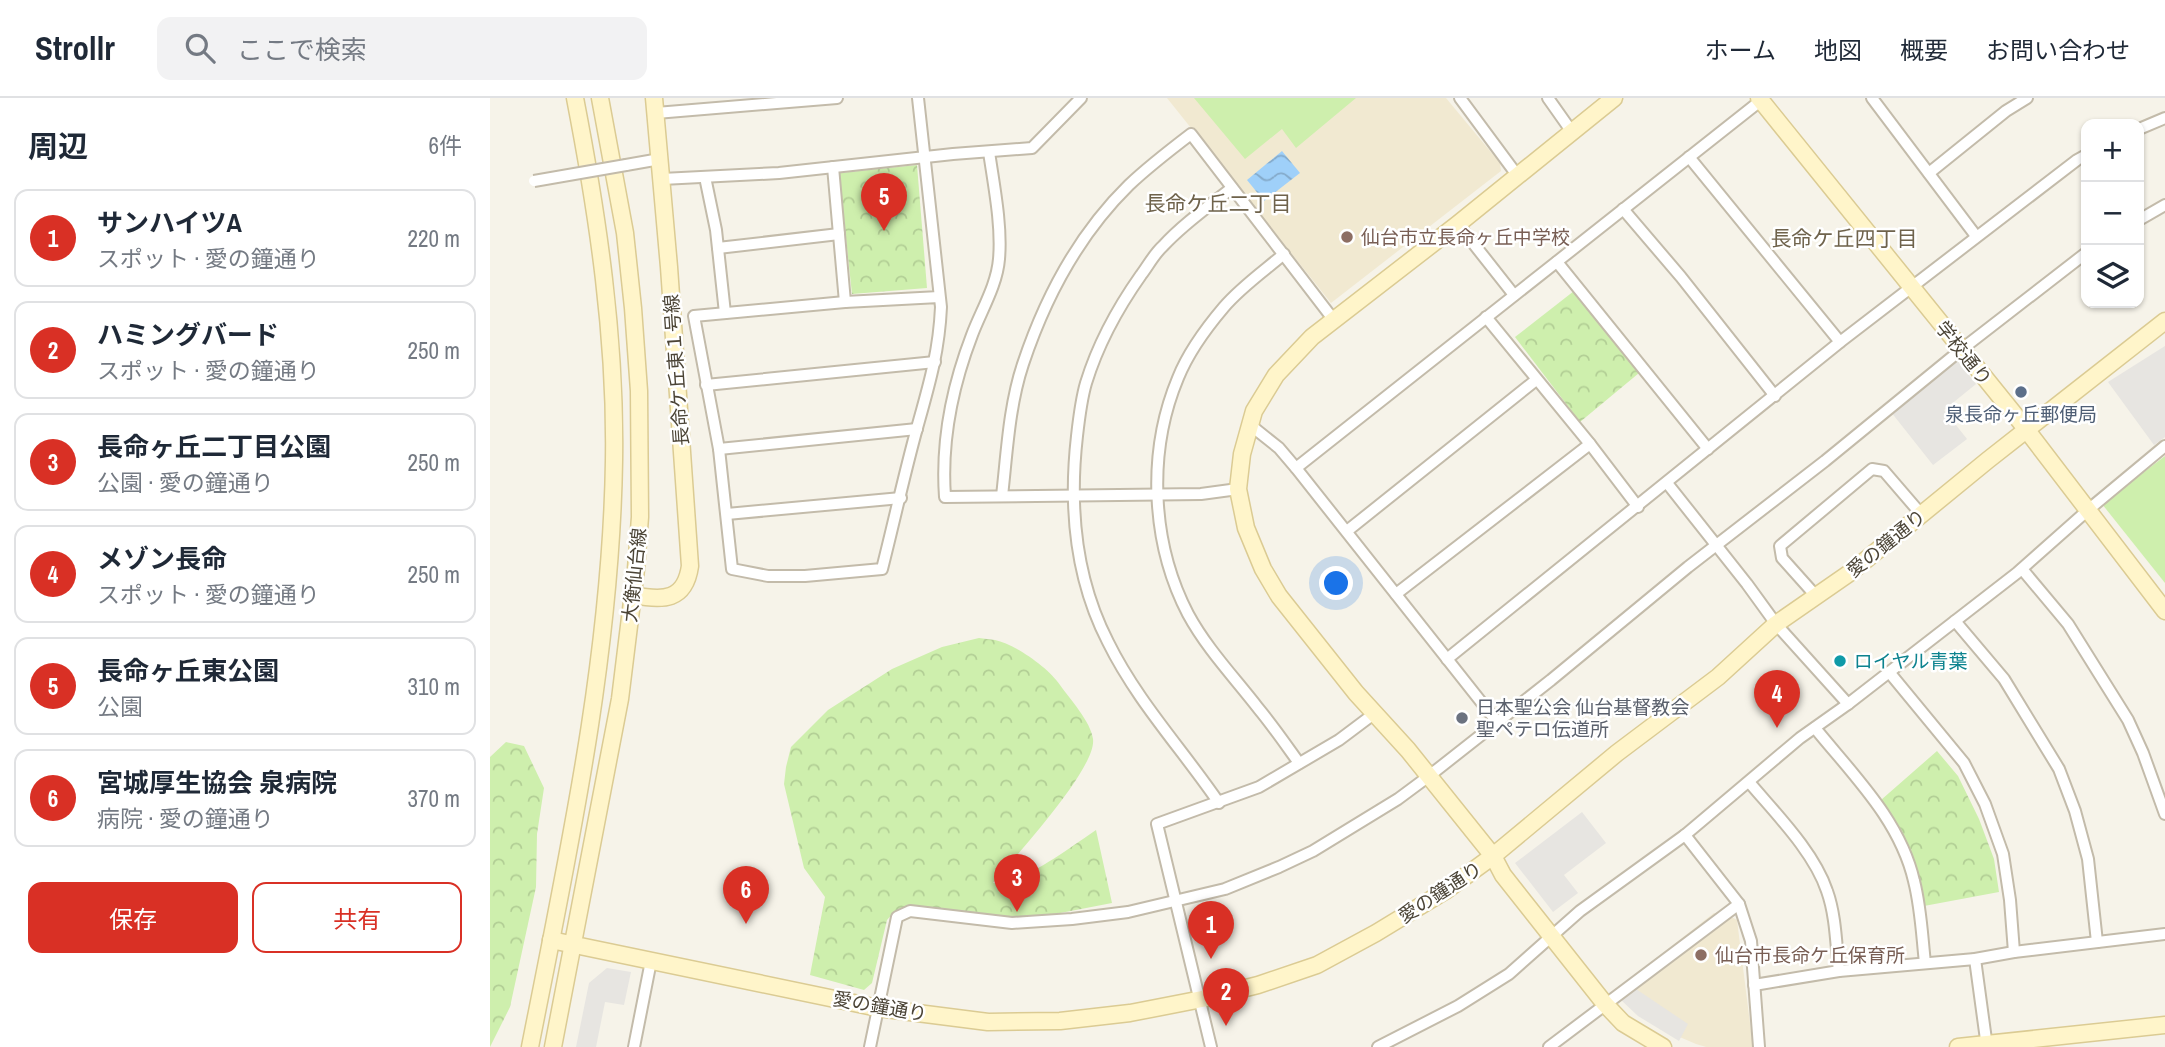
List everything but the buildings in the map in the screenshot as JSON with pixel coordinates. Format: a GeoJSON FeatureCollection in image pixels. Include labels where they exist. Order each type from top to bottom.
{"type":"FeatureCollection","features":[{"type":"Feature","properties":{"kind":"street","name":"大衡仙台線"},"geometry":{"type":"LineString","coordinates":[[530,1047],[596,692],[609,567],[614,459],[612,387],[601,256],[589,169],[575,98]]}},
{"type":"Feature","properties":{"kind":"street","name":"大衡仙台線"},"geometry":{"type":"LineString","coordinates":[[553,1047],[620,699],[640,517],[638,377],[625,233],[600,98]]}},
{"type":"Feature","properties":{"kind":"street"},"geometry":{"type":"LineString","coordinates":[[655,105],[837,98]]}},
{"type":"Feature","properties":{"kind":"street"},"geometry":{"type":"LineString","coordinates":[[918,98],[941,307],[939,338],[882,569],[805,576],[768,576],[732,569],[719,449],[694,316],[845,302],[939,297]]}},
{"type":"Feature","properties":{"kind":"street"},"geometry":{"type":"LineString","coordinates":[[662,179],[779,173],[1032,148],[1081,98]]}},
{"type":"Feature","properties":{"kind":"street"},"geometry":{"type":"LineString","coordinates":[[1460,98],[1517,175]]}},
{"type":"Feature","properties":{"kind":"street"},"geometry":{"type":"LineString","coordinates":[[1548,98],[1572,132]]}},
{"type":"Feature","properties":{"kind":"street"},"geometry":{"type":"LineString","coordinates":[[1615,98],[1311,337],[1276,375],[1254,411],[1242,454],[1238,489],[1245,528],[1263,569],[1279,596],[1493,856],[1503,875],[1605,1004],[1623,1023],[1663,1047]]}},
{"type":"Feature","properties":{"kind":"street"},"geometry":{"type":"LineString","coordinates":[[1929,173],[2006,111],[2027,98]]}},
{"type":"Feature","properties":{"kind":"street"},"geometry":{"type":"LineString","coordinates":[[1296,468],[1761,99]]}},
{"type":"Feature","properties":{"kind":"street","name":"学校通り"},"geometry":{"type":"LineString","coordinates":[[1761,99],[2026,430],[2165,611]]}},
{"type":"Feature","properties":{"kind":"street"},"geometry":{"type":"LineString","coordinates":[[1879,100],[1976,236]]}},
{"type":"Feature","properties":{"kind":"street","name":"長命ケ丘東１号線"},"geometry":{"type":"LineString","coordinates":[[633,596],[670,597],[682,591],[690,566],[655,105]]}},
{"type":"Feature","properties":{"kind":"street"},"geometry":{"type":"LineString","coordinates":[[2144,127],[2165,118]]}},
{"type":"Feature","properties":{"kind":"street"},"geometry":{"type":"LineString","coordinates":[[1002,496],[1009,426],[1023,365],[1042,313],[1066,265],[1089,232],[1128,186],[1191,134],[1333,319]]}},
{"type":"Feature","properties":{"kind":"street"},"geometry":{"type":"LineString","coordinates":[[989,152],[995,192],[999,260],[954,390],[948,418],[943,476],[945,497],[1201,494],[1238,489]]}},
{"type":"Feature","properties":{"kind":"street"},"geometry":{"type":"LineString","coordinates":[[1689,156],[1840,342]]}},
{"type":"Feature","properties":{"kind":"street"},"geometry":{"type":"LineString","coordinates":[[534,181],[660,159]]}},
{"type":"Feature","properties":{"kind":"street"},"geometry":{"type":"LineString","coordinates":[[1447,659],[1840,342],[2081,159]]}},
{"type":"Feature","properties":{"kind":"street"},"geometry":{"type":"LineString","coordinates":[[833,167],[845,302]]}},
{"type":"Feature","properties":{"kind":"street"},"geometry":{"type":"LineString","coordinates":[[705,177],[718,248],[725,313]]}},
{"type":"Feature","properties":{"kind":"street"},"geometry":{"type":"LineString","coordinates":[[1219,803],[1148,709],[1106,639],[1090,600],[1080,561],[1074,494],[1075,453],[1083,396],[1108,327],[1132,287],[1162,247],[1232,188]]}},
{"type":"Feature","properties":{"kind":"street"},"geometry":{"type":"LineString","coordinates":[[2144,217],[2165,205]]}},
{"type":"Feature","properties":{"kind":"street"},"geometry":{"type":"LineString","coordinates":[[1623,209],[1776,396]]}},
{"type":"Feature","properties":{"kind":"street"},"geometry":{"type":"LineString","coordinates":[[1458,224],[1514,295]]}},
{"type":"Feature","properties":{"kind":"street"},"geometry":{"type":"LineString","coordinates":[[718,248],[839,234]]}},
{"type":"Feature","properties":{"kind":"street"},"geometry":{"type":"LineString","coordinates":[[1284,254],[1225,305],[1198,342],[1179,376],[1167,411],[1159,452],[1157,494],[1161,536],[1170,575],[1188,614],[1204,641],[1300,763]]}},
{"type":"Feature","properties":{"kind":"street"},"geometry":{"type":"LineString","coordinates":[[870,1047],[897,917],[910,911],[1012,923],[1128,912],[1225,889],[1301,856],[1398,799],[1429,776],[1717,544],[2081,257]]}},
{"type":"Feature","properties":{"kind":"street"},"geometry":{"type":"LineString","coordinates":[[1557,262],[1708,449]]}},
{"type":"Feature","properties":{"kind":"street"},"geometry":{"type":"LineString","coordinates":[[1486,317],[1638,507]]}},
{"type":"Feature","properties":{"kind":"street","name":"愛の鐘通り"},"geometry":{"type":"LineString","coordinates":[[551,940],[878,1008],[988,1022],[1060,1021],[1130,1013],[1258,985],[1317,965],[1445,891],[1493,856],[1617,753],[1718,677],[1776,624],[1851,572],[2165,321]]}},
{"type":"Feature","properties":{"kind":"street"},"geometry":{"type":"LineString","coordinates":[[706,385],[935,362]]}},
{"type":"Feature","properties":{"kind":"street"},"geometry":{"type":"LineString","coordinates":[[1347,531],[1536,380]]}},
{"type":"Feature","properties":{"kind":"street"},"geometry":{"type":"LineString","coordinates":[[1249,424],[1279,448],[1296,468],[1497,722]]}},
{"type":"Feature","properties":{"kind":"street"},"geometry":{"type":"LineString","coordinates":[[719,449],[917,429]]}},
{"type":"Feature","properties":{"kind":"street"},"geometry":{"type":"LineString","coordinates":[[1396,594],[1590,444]]}},
{"type":"Feature","properties":{"kind":"street"},"geometry":{"type":"LineString","coordinates":[[1378,1047],[1458,1006],[1509,974],[1580,911],[1685,835],[1815,728],[2022,569],[2165,446]]}},
{"type":"Feature","properties":{"kind":"street"},"geometry":{"type":"LineString","coordinates":[[1816,596],[1782,558],[1780,545],[1872,469],[1884,471],[1921,514]]}},
{"type":"Feature","properties":{"kind":"street"},"geometry":{"type":"LineString","coordinates":[[1667,483],[1717,544],[1776,624],[1848,704]]}},
{"type":"Feature","properties":{"kind":"street"},"geometry":{"type":"LineString","coordinates":[[727,514],[901,498]]}},
{"type":"Feature","properties":{"kind":"street"},"geometry":{"type":"LineString","coordinates":[[2022,569],[2068,624],[2128,720],[2165,814]]}},
{"type":"Feature","properties":{"kind":"street"},"geometry":{"type":"LineString","coordinates":[[1955,621],[2004,679],[2059,769],[2075,811],[2088,859],[2097,942]]}},
{"type":"Feature","properties":{"kind":"street"},"geometry":{"type":"LineString","coordinates":[[1889,673],[1964,763],[1985,804],[2003,854],[2014,952]]}},
{"type":"Feature","properties":{"kind":"street"},"geometry":{"type":"LineString","coordinates":[[1211,1047],[1157,824],[1259,787],[1339,740],[1375,713]]}},
{"type":"Feature","properties":{"kind":"street"},"geometry":{"type":"LineString","coordinates":[[1815,728],[1878,804],[1899,839],[1914,881],[1925,962]]}},
{"type":"Feature","properties":{"kind":"street"},"geometry":{"type":"LineString","coordinates":[[1749,782],[1810,858],[1827,891],[1835,928],[1839,971]]}},
{"type":"Feature","properties":{"kind":"street"},"geometry":{"type":"LineString","coordinates":[[1685,835],[1739,904],[1751,940],[1759,1047]]}},
{"type":"Feature","properties":{"kind":"street"},"geometry":{"type":"LineString","coordinates":[[1549,1047],[1739,904]]}},
{"type":"Feature","properties":{"kind":"street"},"geometry":{"type":"LineString","coordinates":[[1754,985],[1839,971],[1975,959],[2165,934]]}},
{"type":"Feature","properties":{"kind":"street"},"geometry":{"type":"LineString","coordinates":[[1975,959],[1986,1045]]}},
{"type":"Feature","properties":{"kind":"street"},"geometry":{"type":"LineString","coordinates":[[634,1047],[651,961]]}},
{"type":"Feature","properties":{"kind":"street"},"geometry":{"type":"LineString","coordinates":[[1958,1047],[2165,1025]]}},
{"type":"Feature","properties":{"kind":"shaded area","name":"仙台市立長命ヶ丘中学校"},"geometry":{"type":"Polygon","coordinates":[[[1167,98],[1446,98],[1500,163],[1501,171],[1331,303],[1167,98]]]}},
{"type":"Feature","properties":{"kind":"shaded area"},"geometry":{"type":"Polygon","coordinates":[[[2165,346],[2165,437],[2154,445],[2108,382],[2165,346]]]}},
{"type":"Feature","properties":{"kind":"shaded area"},"geometry":{"type":"Polygon","coordinates":[[[1956,359],[1976,384],[1944,410],[1967,439],[1933,465],[1891,412],[1956,359]]]}},
{"type":"Feature","properties":{"kind":"shaded area"},"geometry":{"type":"Polygon","coordinates":[[[1582,812],[1606,843],[1564,875],[1578,893],[1553,912],[1515,863],[1582,812]]]}},
{"type":"Feature","properties":{"kind":"shaded area","name":"仙台市長命ケ丘保育所"},"geometry":{"type":"Polygon","coordinates":[[[1714,913],[1726,914],[1737,920],[1753,1047],[1706,1047],[1696,1044],[1668,1032],[1636,1013],[1614,991],[1714,913]]]}},
{"type":"Feature","properties":{"kind":"shaded area"},"geometry":{"type":"Polygon","coordinates":[[[607,968],[631,972],[624,1005],[605,1002],[596,1047],[576,1047],[589,983],[607,968]]]}},
{"type":"Feature","properties":{"kind":"shaded area"},"geometry":{"type":"Polygon","coordinates":[[[1633,987],[1688,1024],[1679,1041],[1638,1016],[1620,999],[1633,987]]]}},
{"type":"Feature","properties":{"kind":"green space"},"geometry":{"type":"Polygon","coordinates":[[[1194,98],[1356,98],[1296,148],[1282,129],[1245,159],[1194,98]]]}},
{"type":"Feature","properties":{"kind":"green space"},"geometry":{"type":"Polygon","coordinates":[[[917,165],[927,288],[852,294],[839,173],[917,165]]]}},
{"type":"Feature","properties":{"kind":"green space"},"geometry":{"type":"Polygon","coordinates":[[[1574,291],[1639,373],[1580,422],[1515,337],[1574,291]]]}},
{"type":"Feature","properties":{"kind":"green space"},"geometry":{"type":"Polygon","coordinates":[[[2165,456],[2165,583],[2102,504],[2165,456]]]}},
{"type":"Feature","properties":{"kind":"green space"},"geometry":{"type":"Polygon","coordinates":[[[979,638],[1012,646],[1048,671],[1080,711],[1093,739],[1091,752],[1069,791],[993,883],[1018,878],[1032,871],[1096,830],[1112,903],[1050,915],[1011,917],[958,911],[942,915],[894,912],[887,920],[872,983],[864,990],[810,975],[825,897],[804,868],[784,784],[791,747],[828,710],[892,669],[942,647],[979,638]]]}},
{"type":"Feature","properties":{"kind":"green space"},"geometry":{"type":"Polygon","coordinates":[[[506,742],[524,746],[544,788],[537,834],[536,887],[510,1007],[490,1047],[490,757],[506,742]]]}},
{"type":"Feature","properties":{"kind":"green space"},"geometry":{"type":"Polygon","coordinates":[[[1937,751],[1958,776],[1979,819],[1994,859],[1999,892],[1924,906],[1904,840],[1881,800],[1937,751]]]}},
{"type":"Feature","properties":{"kind":"water"},"geometry":{"type":"Polygon","coordinates":[[[1282,151],[1300,173],[1264,201],[1247,180],[1282,151]]]}},
{"type":"Feature","properties":{"kind":"place","name":"長命ヶ丘東公園"},"geometry":{"type":"Point","coordinates":[884,231]}},
{"type":"Feature","properties":{"kind":"place","name":"仙台市立長命ヶ丘中学校"},"geometry":{"type":"Point","coordinates":[1347,237]}},
{"type":"Feature","properties":{"kind":"place","name":"泉長命ヶ丘郵便局"},"geometry":{"type":"Point","coordinates":[2021,392]}},
{"type":"Feature","properties":{"kind":"place","name":"ロイヤル青葉"},"geometry":{"type":"Point","coordinates":[1840,661]}},
{"type":"Feature","properties":{"kind":"place","name":"日本聖公会 仙台基督教会 聖ペテロ伝道所"},"geometry":{"type":"Point","coordinates":[1462,718]}},
{"type":"Feature","properties":{"kind":"place","name":"メゾン長命"},"geometry":{"type":"Point","coordinates":[1777,728]}},
{"type":"Feature","properties":{"kind":"place","name":"長命ヶ丘二丁目公園"},"geometry":{"type":"Point","coordinates":[1017,912]}},
{"type":"Feature","properties":{"kind":"place","name":"宮城厚生協会 泉病院"},"geometry":{"type":"Point","coordinates":[746,924]}},
{"type":"Feature","properties":{"kind":"place","name":"仙台市長命ケ丘保育所"},"geometry":{"type":"Point","coordinates":[1701,955]}},
{"type":"Feature","properties":{"kind":"place","name":"サンハイツA"},"geometry":{"type":"Point","coordinates":[1211,959]}},
{"type":"Feature","properties":{"kind":"place","name":"ハミングバード"},"geometry":{"type":"Point","coordinates":[1226,1026]}},
{"type":"Feature","properties":{"kind":"district","name":"長命ケ丘二丁目"},"geometry":{"type":"Point","coordinates":[1218,204]}},
{"type":"Feature","properties":{"kind":"district","name":"長命ケ丘四丁目"},"geometry":{"type":"Point","coordinates":[1844,239]}}]}
